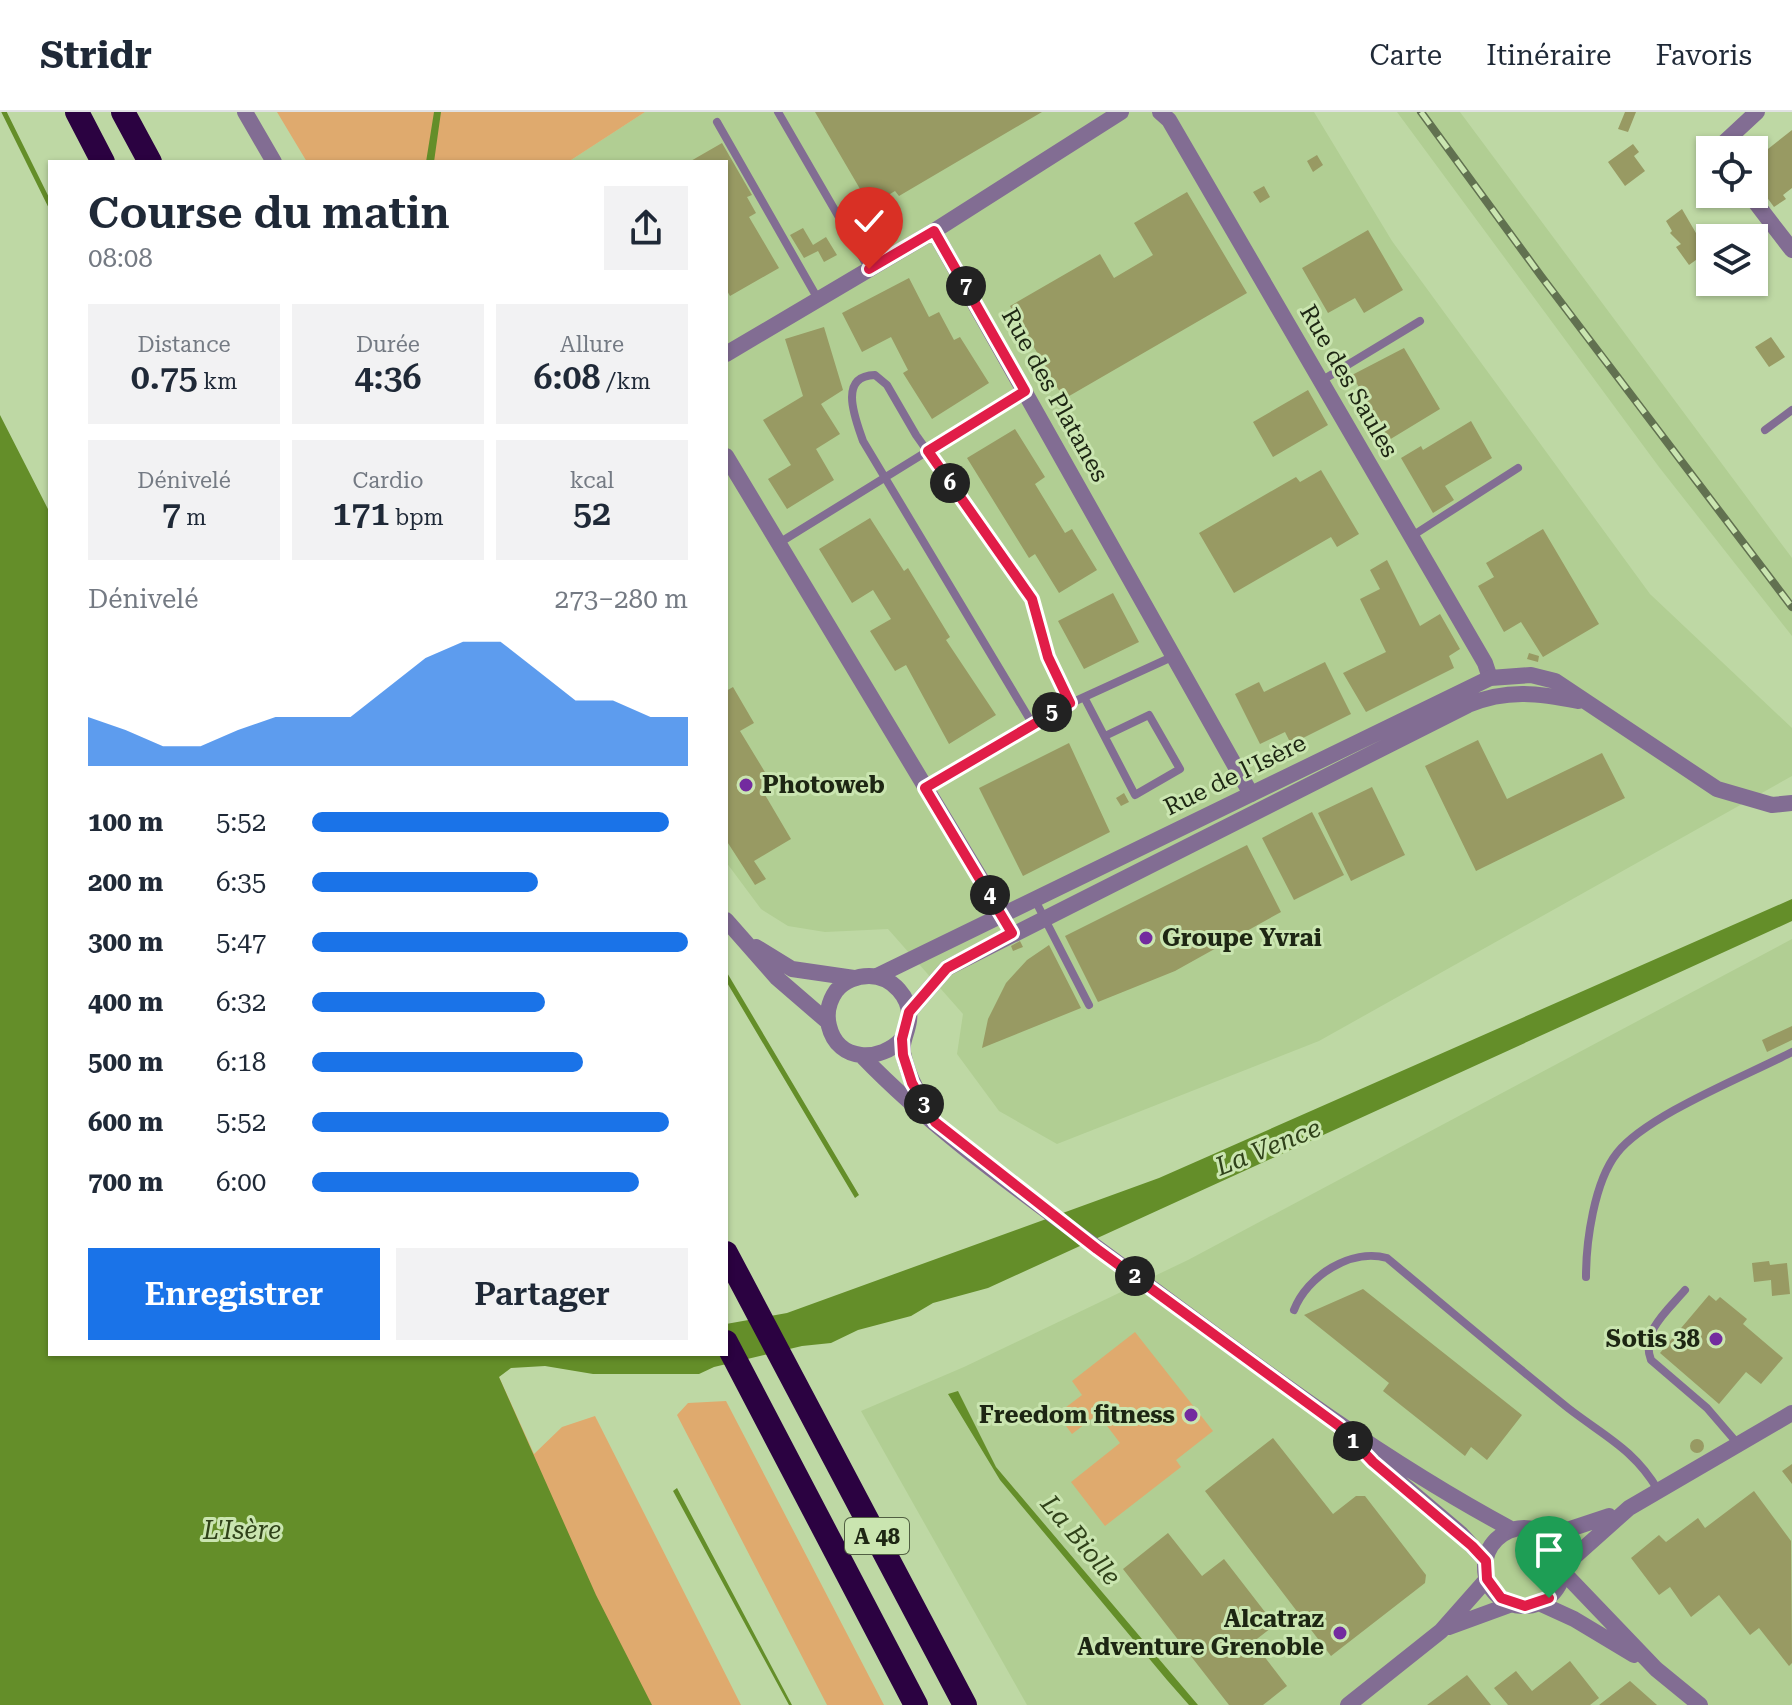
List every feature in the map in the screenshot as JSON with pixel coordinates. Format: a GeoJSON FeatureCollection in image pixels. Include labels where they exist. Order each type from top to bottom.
{"type":"FeatureCollection","features":[{"type":"Feature","properties":{"kind":"highway"},"geometry":{"type":"LineString","coordinates":[[77,112],[102,160]]}},
{"type":"Feature","properties":{"kind":"highway"},"geometry":{"type":"LineString","coordinates":[[123,112],[149,160]]}},
{"type":"Feature","properties":{"kind":"highway","name":"A 48"},"geometry":{"type":"LineString","coordinates":[[728,1257],[790,1367],[965,1705]]}},
{"type":"Feature","properties":{"kind":"highway","name":"A 48"},"geometry":{"type":"LineString","coordinates":[[728,1346],[916,1705]]}},
{"type":"Feature","properties":{"kind":"street"},"geometry":{"type":"LineString","coordinates":[[245,112],[273,160]]}},
{"type":"Feature","properties":{"kind":"street"},"geometry":{"type":"LineString","coordinates":[[728,353],[934,231],[1121,112]]}},
{"type":"Feature","properties":{"kind":"street","name":"Rue des Saules"},"geometry":{"type":"LineString","coordinates":[[1160,112],[1169,120],[1485,663],[1490,678]]}},
{"type":"Feature","properties":{"kind":"street"},"geometry":{"type":"LineString","coordinates":[[1731,136],[1757,112]]}},
{"type":"Feature","properties":{"kind":"street"},"geometry":{"type":"LineString","coordinates":[[1760,208],[1792,250]]}},
{"type":"Feature","properties":{"kind":"street","name":"Rue des Platanes"},"geometry":{"type":"LineString","coordinates":[[934,231],[1251,794]]}},
{"type":"Feature","properties":{"kind":"street"},"geometry":{"type":"LineString","coordinates":[[728,459],[1012,933]]}},
{"type":"Feature","properties":{"kind":"street","name":"Rue de l'Isère"},"geometry":{"type":"LineString","coordinates":[[877,976],[1490,678],[1531,675],[1555,681],[1717,789],[1772,805],[1792,803]]}},
{"type":"Feature","properties":{"kind":"street"},"geometry":{"type":"LineString","coordinates":[[1479,700],[1490,678]]}},
{"type":"Feature","properties":{"kind":"street","name":"Rue de l'Isère"},"geometry":{"type":"LineString","coordinates":[[909,1012],[947,968],[1479,700],[1513,692],[1587,703]]}},
{"type":"Feature","properties":{"kind":"street"},"geometry":{"type":"LineString","coordinates":[[728,923],[792,969],[854,978],[877,976],[899,989],[909,1012],[902,1039],[912,1083],[935,1122]]}},
{"type":"Feature","properties":{"kind":"street"},"geometry":{"type":"LineString","coordinates":[[728,923],[777,978],[828,1022],[843,1048],[862,1056],[901,1096],[1097,1249],[1339,1426],[1443,1493],[1511,1529],[1530,1528],[1549,1536],[1559,1548],[1564,1570],[1656,1669]]}},
{"type":"Feature","properties":{"kind":"street"},"geometry":{"type":"LineString","coordinates":[[828,1022],[831,1001],[844,984],[854,978]]}},
{"type":"Feature","properties":{"kind":"street"},"geometry":{"type":"LineString","coordinates":[[862,1056],[885,1053],[902,1039]]}},
{"type":"Feature","properties":{"kind":"street"},"geometry":{"type":"LineString","coordinates":[[1539,1603],[1557,1589],[1564,1570],[1629,1508],[1792,1413]]}},
{"type":"Feature","properties":{"kind":"street"},"geometry":{"type":"LineString","coordinates":[[1339,1426],[1373,1462],[1460,1533],[1486,1561]]}},
{"type":"Feature","properties":{"kind":"street"},"geometry":{"type":"LineString","coordinates":[[1549,1536],[1629,1508]]}},
{"type":"Feature","properties":{"kind":"street"},"geometry":{"type":"LineString","coordinates":[[1511,1529],[1494,1542],[1486,1561],[1487,1579],[1492,1590],[1512,1604]]}},
{"type":"Feature","properties":{"kind":"street"},"geometry":{"type":"LineString","coordinates":[[1348,1705],[1441,1631],[1487,1579]]}},
{"type":"Feature","properties":{"kind":"street"},"geometry":{"type":"LineString","coordinates":[[1441,1631],[1478,1614],[1512,1604],[1539,1603],[1600,1633],[1656,1669],[1700,1705]]}},
{"type":"Feature","properties":{"kind":"lane"},"geometry":{"type":"LineString","coordinates":[[778,112],[869,269]]}},
{"type":"Feature","properties":{"kind":"lane"},"geometry":{"type":"LineString","coordinates":[[717,122],[818,299]]}},
{"type":"Feature","properties":{"kind":"lane"},"geometry":{"type":"LineString","coordinates":[[1321,381],[1420,321]]}},
{"type":"Feature","properties":{"kind":"lane"},"geometry":{"type":"LineString","coordinates":[[1032,723],[863,441],[851,405],[854,385],[863,376],[875,375],[887,385],[928,451],[1032,599],[1048,657],[1070,703]]}},
{"type":"Feature","properties":{"kind":"lane"},"geometry":{"type":"LineString","coordinates":[[779,544],[1025,391]]}},
{"type":"Feature","properties":{"kind":"lane"},"geometry":{"type":"LineString","coordinates":[[1765,430],[1792,410]]}},
{"type":"Feature","properties":{"kind":"lane"},"geometry":{"type":"LineString","coordinates":[[1411,537],[1518,468]]}},
{"type":"Feature","properties":{"kind":"lane"},"geometry":{"type":"LineString","coordinates":[[925,788],[1032,723],[1174,656]]}},
{"type":"Feature","properties":{"kind":"lane"},"geometry":{"type":"LineString","coordinates":[[1084,697],[1135,795],[1180,769],[1149,715],[1105,736]]}},
{"type":"Feature","properties":{"kind":"lane"},"geometry":{"type":"LineString","coordinates":[[1035,900],[1089,1005]]}},
{"type":"Feature","properties":{"kind":"lane"},"geometry":{"type":"LineString","coordinates":[[1586,1277],[1590,1225],[1604,1177],[1617,1153],[1663,1117],[1792,1052]]}},
{"type":"Feature","properties":{"kind":"lane"},"geometry":{"type":"LineString","coordinates":[[1294,1310],[1299,1296],[1316,1279],[1349,1258],[1376,1255],[1387,1258],[1569,1408],[1625,1446],[1644,1467],[1658,1490]]}},
{"type":"Feature","properties":{"kind":"lane"},"geometry":{"type":"LineString","coordinates":[[1685,1290],[1647,1339],[1647,1351],[1651,1360],[1707,1408],[1738,1444]]}},
{"type":"Feature","properties":{"kind":"shaded area"},"geometry":{"type":"Polygon","coordinates":[[[277,112],[645,112],[571,160],[306,160],[277,112]]]}},
{"type":"Feature","properties":{"kind":"shaded area"},"geometry":{"type":"Polygon","coordinates":[[[645,112],[1314,112],[1392,241],[1650,594],[1792,728],[1792,776],[1319,1041],[1057,1144],[999,1111],[957,1054],[963,1014],[888,929],[825,932],[788,926],[761,909],[728,865],[728,160],[571,160],[645,112]]]}},
{"type":"Feature","properties":{"kind":"shaded area"},"geometry":{"type":"Polygon","coordinates":[[[1397,112],[1460,112],[1792,558],[1792,636],[1659,467],[1397,112]]]}},
{"type":"Feature","properties":{"kind":"shaded area"},"geometry":{"type":"Polygon","coordinates":[[[1792,939],[1792,1705],[1027,1705],[861,1411],[964,1367],[1188,1260],[1792,939]]]}},
{"type":"Feature","properties":{"kind":"shaded area"},"geometry":{"type":"Polygon","coordinates":[[[1135,1332],[1213,1431],[1176,1460],[1181,1467],[1105,1526],[1071,1482],[1120,1443],[1098,1414],[1072,1434],[1057,1414],[1082,1395],[1072,1381],[1135,1332]]]}},
{"type":"Feature","properties":{"kind":"shaded area"},"geometry":{"type":"Polygon","coordinates":[[[499,1377],[534,1454],[562,1427],[595,1416],[741,1705],[551,1705],[499,1377]]]}},
{"type":"Feature","properties":{"kind":"shaded area"},"geometry":{"type":"Polygon","coordinates":[[[726,1401],[884,1705],[827,1705],[677,1415],[688,1403],[726,1401]]]}},
{"type":"Feature","properties":{"kind":"water"},"geometry":{"type":"Polygon","coordinates":[[[434,112],[441,112],[434,160],[426,160],[434,112]]]}},
{"type":"Feature","properties":{"kind":"water","name":"L'Isère"},"geometry":{"type":"Polygon","coordinates":[[[0,415],[48,509],[48,1356],[728,1356],[728,1324],[787,1313],[1159,1178],[1792,899],[1792,921],[988,1288],[933,1303],[911,1316],[858,1330],[831,1343],[802,1346],[714,1367],[699,1374],[593,1374],[545,1366],[511,1368],[499,1377],[596,1595],[652,1705],[0,1705],[0,415]]]}},
{"type":"Feature","properties":{"kind":"water"},"geometry":{"type":"Polygon","coordinates":[[[728,974],[859,1195],[855,1198],[728,984],[728,974]]]}},
{"type":"Feature","properties":{"kind":"water"},"geometry":{"type":"Polygon","coordinates":[[[958,1391],[996,1467],[1198,1705],[1189,1705],[1167,1680],[1000,1480],[948,1394],[958,1391]]]}},
{"type":"Feature","properties":{"kind":"water"},"geometry":{"type":"Polygon","coordinates":[[[677,1488],[792,1705],[789,1705],[673,1491],[677,1488]]]}},
{"type":"Feature","properties":{"kind":"building"},"geometry":{"type":"Polygon","coordinates":[[[815,112],[1042,112],[899,196],[895,191],[870,206],[815,112]]]}},
{"type":"Feature","properties":{"kind":"building"},"geometry":{"type":"Polygon","coordinates":[[[1625,112],[1636,112],[1628,132],[1618,129],[1625,112]]]}},
{"type":"Feature","properties":{"kind":"building"},"geometry":{"type":"Polygon","coordinates":[[[1792,130],[1792,188],[1783,195],[1786,199],[1774,207],[1768,199],[1768,149],[1792,130]]]}},
{"type":"Feature","properties":{"kind":"building"},"geometry":{"type":"Polygon","coordinates":[[[722,143],[752,195],[747,197],[756,213],[749,217],[779,268],[730,296],[728,160],[692,160],[722,143]]]}},
{"type":"Feature","properties":{"kind":"building"},"geometry":{"type":"Polygon","coordinates":[[[1633,144],[1639,152],[1634,156],[1645,171],[1625,186],[1608,162],[1633,144]]]}},
{"type":"Feature","properties":{"kind":"building"},"geometry":{"type":"Polygon","coordinates":[[[1317,155],[1323,165],[1313,172],[1307,161],[1317,155]]]}},
{"type":"Feature","properties":{"kind":"building"},"geometry":{"type":"Polygon","coordinates":[[[1264,186],[1270,197],[1260,203],[1253,192],[1264,186]]]}},
{"type":"Feature","properties":{"kind":"building"},"geometry":{"type":"Polygon","coordinates":[[[1187,192],[1247,293],[1064,399],[1010,306],[1100,254],[1114,278],[1153,255],[1134,223],[1187,192]]]}},
{"type":"Feature","properties":{"kind":"building"},"geometry":{"type":"Polygon","coordinates":[[[1682,209],[1696,233],[1696,260],[1689,265],[1676,247],[1681,244],[1670,233],[1672,231],[1666,221],[1682,209]]]}},
{"type":"Feature","properties":{"kind":"building"},"geometry":{"type":"Polygon","coordinates":[[[803,228],[813,245],[826,237],[837,255],[824,262],[818,251],[804,258],[790,235],[803,228]]]}},
{"type":"Feature","properties":{"kind":"building"},"geometry":{"type":"Polygon","coordinates":[[[1368,230],[1403,290],[1364,313],[1355,298],[1328,313],[1302,268],[1368,230]]]}},
{"type":"Feature","properties":{"kind":"building"},"geometry":{"type":"Polygon","coordinates":[[[909,278],[929,317],[939,312],[954,340],[960,337],[989,383],[932,419],[903,373],[908,370],[891,337],[862,352],[842,313],[909,278]]]}},
{"type":"Feature","properties":{"kind":"building"},"geometry":{"type":"Polygon","coordinates":[[[824,327],[843,390],[821,404],[840,434],[816,449],[834,480],[787,509],[768,479],[791,465],[763,420],[803,396],[785,339],[824,327]]]}},
{"type":"Feature","properties":{"kind":"building"},"geometry":{"type":"Polygon","coordinates":[[[1771,337],[1785,357],[1769,367],[1755,347],[1771,337]]]}},
{"type":"Feature","properties":{"kind":"building"},"geometry":{"type":"Polygon","coordinates":[[[1404,348],[1440,409],[1389,440],[1352,375],[1404,348]]]}},
{"type":"Feature","properties":{"kind":"building"},"geometry":{"type":"Polygon","coordinates":[[[1308,390],[1328,425],[1273,457],[1253,422],[1308,390]]]}},
{"type":"Feature","properties":{"kind":"building"},"geometry":{"type":"Polygon","coordinates":[[[1471,421],[1492,458],[1445,486],[1454,500],[1433,513],[1401,458],[1421,446],[1423,450],[1471,421]]]}},
{"type":"Feature","properties":{"kind":"building"},"geometry":{"type":"Polygon","coordinates":[[[1015,429],[1045,477],[1035,484],[1065,533],[1072,529],[1097,570],[1059,593],[1035,554],[1029,558],[967,458],[1015,429]]]}},
{"type":"Feature","properties":{"kind":"building"},"geometry":{"type":"Polygon","coordinates":[[[1321,470],[1359,534],[1337,547],[1331,537],[1234,593],[1199,533],[1296,477],[1300,482],[1321,470]]]}},
{"type":"Feature","properties":{"kind":"building"},"geometry":{"type":"Polygon","coordinates":[[[870,518],[904,571],[908,568],[950,637],[946,640],[996,715],[949,744],[906,665],[895,671],[870,631],[891,619],[873,590],[852,603],[819,549],[870,518]]]}},
{"type":"Feature","properties":{"kind":"building"},"geometry":{"type":"Polygon","coordinates":[[[1543,529],[1599,624],[1543,657],[1521,622],[1504,632],[1478,586],[1494,577],[1486,563],[1543,529]]]}},
{"type":"Feature","properties":{"kind":"building"},"geometry":{"type":"Polygon","coordinates":[[[1387,560],[1420,626],[1440,614],[1460,649],[1449,656],[1454,668],[1366,712],[1343,673],[1386,652],[1360,599],[1380,589],[1370,570],[1387,560]]]}},
{"type":"Feature","properties":{"kind":"building"},"geometry":{"type":"Polygon","coordinates":[[[1113,593],[1139,642],[1084,669],[1058,621],[1113,593]]]}},
{"type":"Feature","properties":{"kind":"building"},"geometry":{"type":"Polygon","coordinates":[[[1529,653],[1539,656],[1538,662],[1527,659],[1529,653]]]}},
{"type":"Feature","properties":{"kind":"building"},"geometry":{"type":"Polygon","coordinates":[[[1325,662],[1351,714],[1291,744],[1285,732],[1260,744],[1235,694],[1259,682],[1264,692],[1325,662]]]}},
{"type":"Feature","properties":{"kind":"building","name":"Photoweb"},"geometry":{"type":"Polygon","coordinates":[[[733,687],[754,723],[740,731],[771,782],[761,788],[791,839],[754,861],[766,879],[755,885],[728,843],[728,690],[733,687]]]}},
{"type":"Feature","properties":{"kind":"building"},"geometry":{"type":"Polygon","coordinates":[[[1478,740],[1507,799],[1602,753],[1625,798],[1476,871],[1425,766],[1478,740]]]}},
{"type":"Feature","properties":{"kind":"building"},"geometry":{"type":"Polygon","coordinates":[[[1069,743],[1110,832],[1023,876],[979,788],[1069,743]]]}},
{"type":"Feature","properties":{"kind":"building"},"geometry":{"type":"Polygon","coordinates":[[[1372,787],[1405,855],[1351,881],[1318,813],[1372,787]]]}},
{"type":"Feature","properties":{"kind":"building"},"geometry":{"type":"Polygon","coordinates":[[[1124,793],[1129,802],[1121,806],[1116,798],[1124,793]]]}},
{"type":"Feature","properties":{"kind":"building"},"geometry":{"type":"Polygon","coordinates":[[[1312,812],[1344,875],[1294,900],[1262,838],[1312,812]]]}},
{"type":"Feature","properties":{"kind":"building","name":"Groupe Yvrai"},"geometry":{"type":"Polygon","coordinates":[[[1247,845],[1281,912],[1175,971],[1098,1002],[1065,936],[1247,845]]]}},
{"type":"Feature","properties":{"kind":"building"},"geometry":{"type":"Polygon","coordinates":[[[1020,941],[1023,947],[1013,951],[1011,946],[1020,941]]]}},
{"type":"Feature","properties":{"kind":"building"},"geometry":{"type":"Polygon","coordinates":[[[1049,945],[1081,1008],[982,1048],[988,1019],[1006,983],[1027,960],[1049,945]]]}},
{"type":"Feature","properties":{"kind":"building"},"geometry":{"type":"Polygon","coordinates":[[[1792,1026],[1792,1040],[1767,1052],[1762,1040],[1792,1026]]]}},
{"type":"Feature","properties":{"kind":"building"},"geometry":{"type":"Polygon","coordinates":[[[1769,1261],[1770,1265],[1787,1263],[1790,1294],[1772,1296],[1771,1280],[1754,1282],[1752,1263],[1769,1261]]]}},
{"type":"Feature","properties":{"kind":"building"},"geometry":{"type":"Polygon","coordinates":[[[1363,1289],[1522,1415],[1487,1460],[1471,1447],[1465,1456],[1383,1391],[1389,1383],[1304,1315],[1363,1289]]]}},
{"type":"Feature","properties":{"kind":"building","name":"Sotis 38"},"geometry":{"type":"Polygon","coordinates":[[[1709,1295],[1716,1301],[1720,1297],[1747,1319],[1743,1324],[1783,1358],[1761,1384],[1746,1372],[1719,1404],[1660,1353],[1709,1295]]]}},
{"type":"Feature","properties":{"kind":"building"},"geometry":{"type":"Polygon","coordinates":[[[1273,1438],[1333,1514],[1356,1496],[1365,1496],[1426,1575],[1425,1583],[1331,1656],[1205,1491],[1273,1438]]]}},
{"type":"Feature","properties":{"kind":"building"},"geometry":{"type":"Polygon","coordinates":[[[1697,1439],[1704,1446],[1697,1453],[1690,1446],[1697,1439]]]}},
{"type":"Feature","properties":{"kind":"building"},"geometry":{"type":"Polygon","coordinates":[[[1792,1464],[1792,1484],[1782,1471],[1792,1464]]]}},
{"type":"Feature","properties":{"kind":"building"},"geometry":{"type":"Polygon","coordinates":[[[1754,1491],[1791,1541],[1792,1663],[1789,1666],[1759,1628],[1750,1635],[1719,1595],[1691,1617],[1670,1587],[1659,1595],[1631,1558],[1659,1535],[1666,1542],[1698,1518],[1705,1528],[1754,1491]]]}},
{"type":"Feature","properties":{"kind":"building"},"geometry":{"type":"Polygon","coordinates":[[[1168,1533],[1202,1576],[1224,1559],[1275,1625],[1253,1642],[1287,1686],[1263,1705],[1229,1705],[1123,1569],[1168,1533]]]}},
{"type":"Feature","properties":{"kind":"building"},"geometry":{"type":"Polygon","coordinates":[[[1570,1661],[1599,1698],[1590,1705],[1508,1705],[1494,1688],[1516,1671],[1532,1691],[1570,1661]]]}},
{"type":"Feature","properties":{"kind":"building"},"geometry":{"type":"Polygon","coordinates":[[[1467,1675],[1491,1705],[1427,1705],[1467,1675]]]}},
{"type":"Feature","properties":{"kind":"building"},"geometry":{"type":"Polygon","coordinates":[[[1630,1681],[1657,1705],[1599,1705],[1630,1681]]]}},
{"type":"Feature","properties":{"kind":"waterway"},"geometry":{"type":"LineString","coordinates":[[4,112],[48,201]]}},
{"type":"Feature","properties":{"kind":"railway"},"geometry":{"type":"LineString","coordinates":[[1421,112],[1792,607]]}},
{"type":"Feature","properties":{"kind":"place","name":"Photoweb"},"geometry":{"type":"Point","coordinates":[746,785]}},
{"type":"Feature","properties":{"kind":"place","name":"Groupe Yvrai"},"geometry":{"type":"Point","coordinates":[1146,938]}},
{"type":"Feature","properties":{"kind":"place","name":"Sotis 38"},"geometry":{"type":"Point","coordinates":[1716,1339]}},
{"type":"Feature","properties":{"kind":"place","name":"Freedom fitness"},"geometry":{"type":"Point","coordinates":[1191,1415]}},
{"type":"Feature","properties":{"kind":"place","name":"Alcatraz Adventure Grenoble"},"geometry":{"type":"Point","coordinates":[1340,1633]}},
{"type":"Feature","properties":{"kind":"route"},"geometry":{"type":"LineString","coordinates":[[869,269],[934,231],[1025,391],[928,451],[1032,599],[1048,657],[1070,703],[925,788],[1012,933],[947,968],[909,1012],[907,1030],[902,1039],[903,1055],[912,1083],[935,1122],[1097,1249],[1339,1426],[1373,1462],[1460,1533],[1486,1561],[1487,1579],[1492,1590],[1501,1598],[1525,1606],[1549,1598]]}},
{"type":"Feature","properties":{"kind":"water label","name":"La Vence"},"geometry":{"type":"Point","coordinates":[1268,1147]}},
{"type":"Feature","properties":{"kind":"water label","name":"La Biolle"},"geometry":{"type":"Point","coordinates":[1081,1540]}}]}
